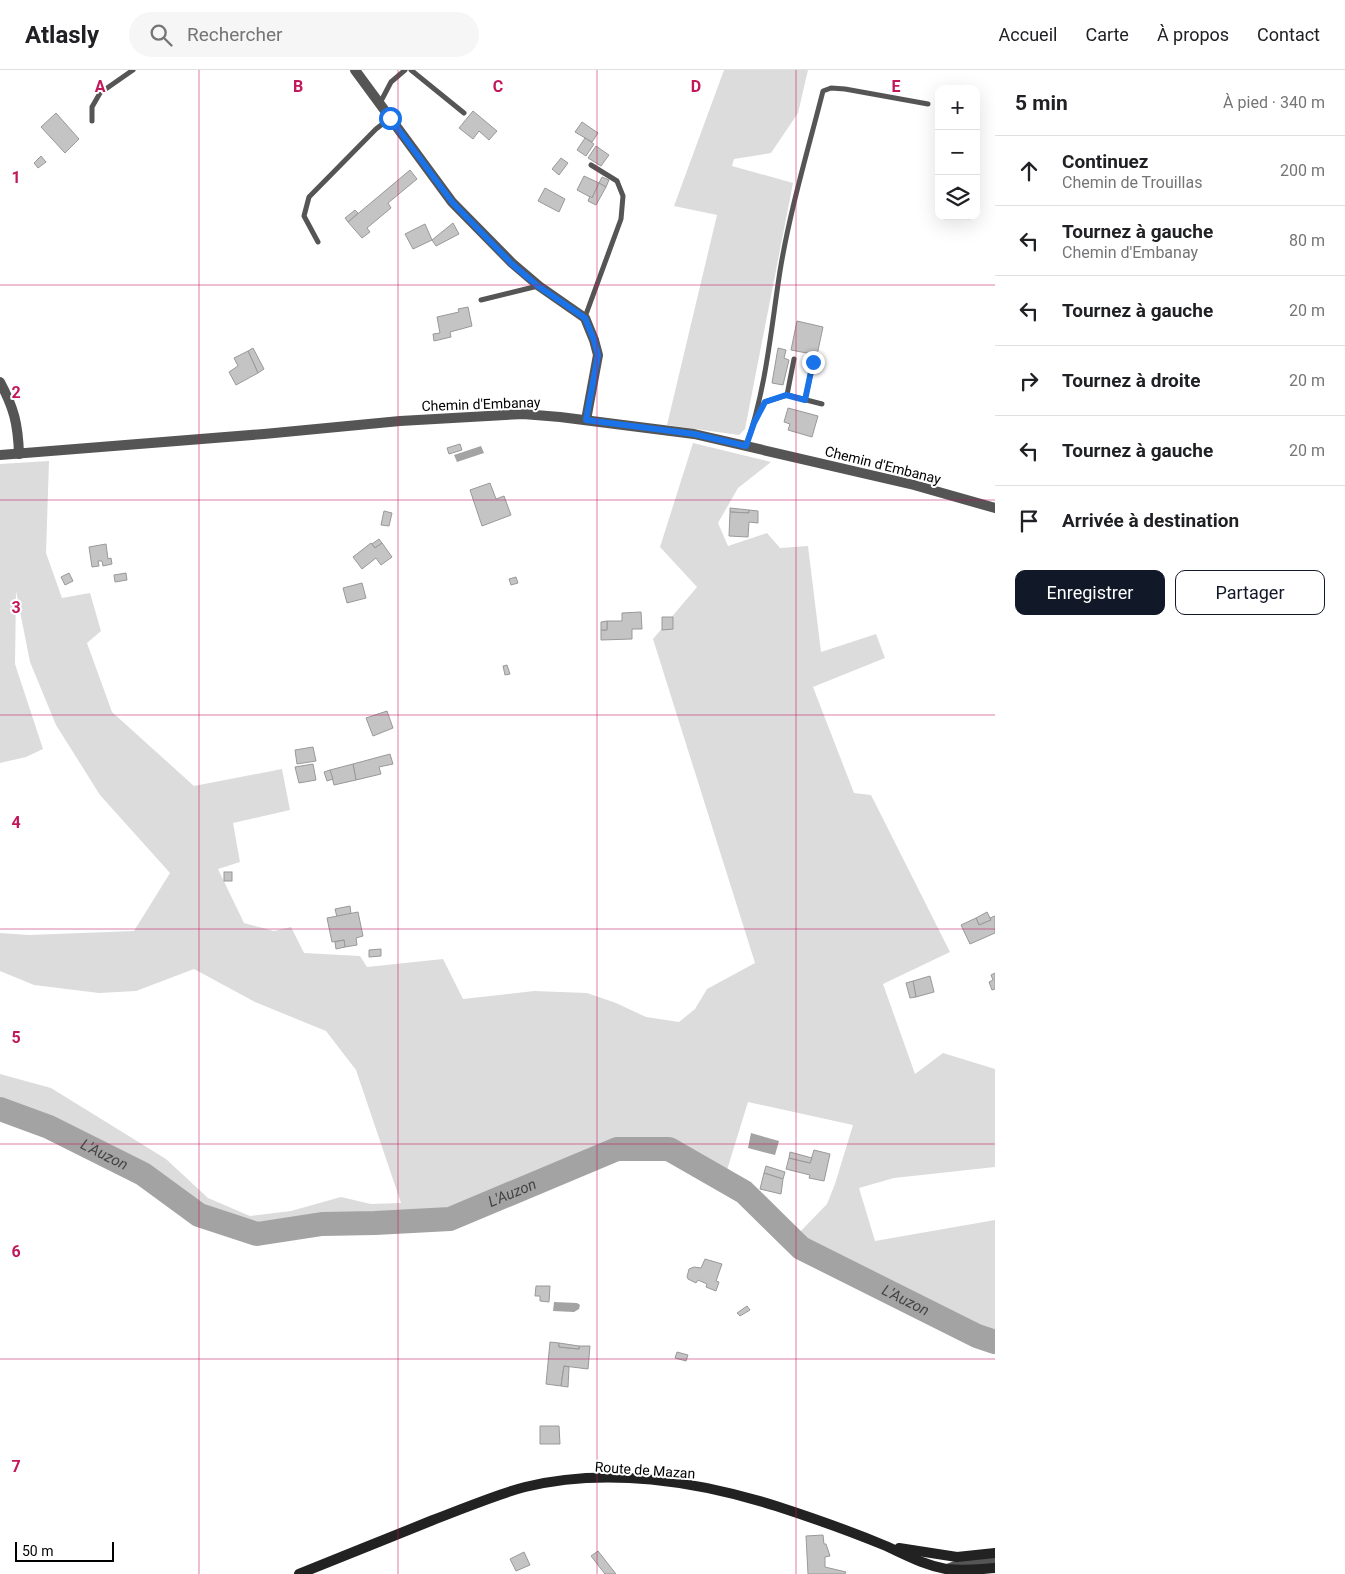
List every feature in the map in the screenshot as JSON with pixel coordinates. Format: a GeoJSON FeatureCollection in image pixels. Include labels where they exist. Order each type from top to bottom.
{"type":"FeatureCollection","features":[{"type":"Feature","properties":{"kind":"main road","name":"Route de Mazan"},"geometry":{"type":"LineString","coordinates":[[299,1574],[491,1498],[526,1487],[568,1481],[621,1479],[682,1484],[732,1494],[775,1506],[885,1546],[924,1564],[946,1571],[995,1568]]}},
{"type":"Feature","properties":{"kind":"main road","name":"Route de Mazan"},"geometry":{"type":"LineString","coordinates":[[885,1546],[957,1557],[995,1553]]}},
{"type":"Feature","properties":{"kind":"street"},"geometry":{"type":"LineString","coordinates":[[355,70],[452,202],[512,264],[538,286],[585,318],[598,355],[586,420]]}},
{"type":"Feature","properties":{"kind":"street"},"geometry":{"type":"LineString","coordinates":[[0,382],[12,405],[16,420],[19,454]]}},
{"type":"Feature","properties":{"kind":"street","name":"Chemin d'Embanay"},"geometry":{"type":"LineString","coordinates":[[0,455],[400,421],[523,414],[694,434],[914,485],[995,508]]}},
{"type":"Feature","properties":{"kind":"street"},"geometry":{"type":"LineString","coordinates":[[941,1555],[946,1563],[946,1571],[964,1563],[995,1559]]}},
{"type":"Feature","properties":{"kind":"lane"},"geometry":{"type":"LineString","coordinates":[[92,121],[92,107],[100,93],[133,70]]}},
{"type":"Feature","properties":{"kind":"lane"},"geometry":{"type":"LineString","coordinates":[[380,104],[391,82],[405,70]]}},
{"type":"Feature","properties":{"kind":"lane"},"geometry":{"type":"LineString","coordinates":[[411,70],[464,113]]}},
{"type":"Feature","properties":{"kind":"lane"},"geometry":{"type":"LineString","coordinates":[[746,446],[754,423],[786,242],[823,91],[831,88],[845,89],[928,104]]}},
{"type":"Feature","properties":{"kind":"lane"},"geometry":{"type":"LineString","coordinates":[[318,242],[304,216],[309,197],[376,128],[390,118]]}},
{"type":"Feature","properties":{"kind":"lane"},"geometry":{"type":"LineString","coordinates":[[585,318],[621,218],[623,196],[617,181],[591,165]]}},
{"type":"Feature","properties":{"kind":"lane"},"geometry":{"type":"LineString","coordinates":[[481,300],[538,286]]}},
{"type":"Feature","properties":{"kind":"lane"},"geometry":{"type":"LineString","coordinates":[[786,395],[794,359]]}},
{"type":"Feature","properties":{"kind":"lane"},"geometry":{"type":"LineString","coordinates":[[805,400],[813,362]]}},
{"type":"Feature","properties":{"kind":"lane"},"geometry":{"type":"LineString","coordinates":[[754,423],[765,402],[786,395],[822,404]]}},
{"type":"Feature","properties":{"kind":"shaded area"},"geometry":{"type":"Polygon","coordinates":[[[724,70],[808,70],[798,113],[771,153],[734,159],[732,166],[793,183],[745,429],[739,435],[667,425],[717,215],[674,206],[724,70]]]}},
{"type":"Feature","properties":{"kind":"shaded area"},"geometry":{"type":"Polygon","coordinates":[[[693,443],[771,462],[738,488],[718,523],[728,546],[767,533],[780,548],[808,546],[821,652],[876,634],[885,658],[813,687],[854,793],[871,795],[950,952],[883,984],[915,1074],[943,1053],[995,1069],[995,1167],[894,1178],[859,1188],[875,1241],[995,1220],[995,1331],[954,1316],[803,1243],[797,1235],[827,1204],[853,1125],[748,1102],[727,1170],[669,1141],[617,1143],[447,1215],[322,1219],[256,1227],[202,1210],[143,1167],[48,1123],[0,1104],[0,1074],[51,1088],[166,1159],[208,1198],[250,1216],[291,1211],[341,1197],[371,1204],[401,1203],[356,1070],[326,1031],[255,1002],[194,969],[136,991],[99,993],[34,985],[0,971],[0,933],[29,935],[134,931],[170,873],[100,795],[56,725],[30,662],[16,591],[15,664],[43,749],[26,757],[0,763],[0,464],[49,461],[46,553],[62,598],[90,593],[101,631],[87,643],[112,712],[194,786],[282,769],[290,810],[233,823],[240,862],[218,869],[244,923],[274,931],[291,927],[304,953],[360,956],[367,967],[443,959],[463,999],[534,991],[587,993],[616,1003],[646,1017],[679,1022],[695,1009],[707,989],[755,963],[653,639],[697,587],[660,547],[693,443]]]}},
{"type":"Feature","properties":{"kind":"shaded area"},"geometry":{"type":"Polygon","coordinates":[[[481,446],[484,453],[457,462],[454,455],[481,446]]]}},
{"type":"Feature","properties":{"kind":"shaded area"},"geometry":{"type":"Polygon","coordinates":[[[751,1133],[779,1141],[775,1155],[748,1148],[751,1133]]]}},
{"type":"Feature","properties":{"kind":"shaded area"},"geometry":{"type":"Polygon","coordinates":[[[554,1302],[577,1303],[580,1305],[579,1309],[574,1312],[553,1311],[554,1302]]]}},
{"type":"Feature","properties":{"kind":"building"},"geometry":{"type":"Polygon","coordinates":[[[473,111],[497,131],[489,140],[479,131],[473,139],[459,128],[473,111]]]}},
{"type":"Feature","properties":{"kind":"building"},"geometry":{"type":"Polygon","coordinates":[[[56,113],[79,139],[65,153],[41,127],[56,113]]]}},
{"type":"Feature","properties":{"kind":"building"},"geometry":{"type":"Polygon","coordinates":[[[582,122],[598,133],[592,142],[575,132],[582,122]]]}},
{"type":"Feature","properties":{"kind":"building"},"geometry":{"type":"Polygon","coordinates":[[[585,138],[594,144],[586,156],[577,150],[585,138]]]}},
{"type":"Feature","properties":{"kind":"building"},"geometry":{"type":"Polygon","coordinates":[[[596,146],[609,155],[601,166],[588,158],[596,146]]]}},
{"type":"Feature","properties":{"kind":"building"},"geometry":{"type":"Polygon","coordinates":[[[41,156],[46,162],[38,168],[34,163],[41,156]]]}},
{"type":"Feature","properties":{"kind":"building"},"geometry":{"type":"Polygon","coordinates":[[[561,158],[568,163],[559,175],[552,169],[561,158]]]}},
{"type":"Feature","properties":{"kind":"building"},"geometry":{"type":"Polygon","coordinates":[[[410,170],[417,179],[388,203],[391,208],[367,228],[370,232],[362,238],[348,222],[410,170]]]}},
{"type":"Feature","properties":{"kind":"building"},"geometry":{"type":"Polygon","coordinates":[[[584,176],[599,183],[592,198],[577,190],[584,176]]]}},
{"type":"Feature","properties":{"kind":"building"},"geometry":{"type":"Polygon","coordinates":[[[602,177],[609,180],[606,187],[599,183],[602,177]]]}},
{"type":"Feature","properties":{"kind":"building"},"geometry":{"type":"Polygon","coordinates":[[[599,183],[606,187],[596,205],[588,201],[590,196],[592,198],[599,183]]]}},
{"type":"Feature","properties":{"kind":"building"},"geometry":{"type":"Polygon","coordinates":[[[545,188],[565,199],[559,212],[538,201],[545,188]]]}},
{"type":"Feature","properties":{"kind":"building"},"geometry":{"type":"Polygon","coordinates":[[[355,210],[358,213],[348,222],[345,218],[355,210]]]}},
{"type":"Feature","properties":{"kind":"building"},"geometry":{"type":"Polygon","coordinates":[[[453,223],[459,234],[436,246],[432,240],[453,223]]]}},
{"type":"Feature","properties":{"kind":"building"},"geometry":{"type":"Polygon","coordinates":[[[425,224],[432,240],[413,249],[405,234],[425,224]]]}},
{"type":"Feature","properties":{"kind":"building"},"geometry":{"type":"Polygon","coordinates":[[[468,307],[472,326],[450,332],[451,337],[434,341],[433,334],[440,333],[437,317],[459,312],[458,309],[468,307]]]}},
{"type":"Feature","properties":{"kind":"building"},"geometry":{"type":"Polygon","coordinates":[[[797,321],[823,327],[817,355],[791,350],[797,321]]]}},
{"type":"Feature","properties":{"kind":"building"},"geometry":{"type":"Polygon","coordinates":[[[253,348],[264,369],[258,373],[248,351],[253,348]]]}},
{"type":"Feature","properties":{"kind":"building"},"geometry":{"type":"Polygon","coordinates":[[[778,348],[786,350],[784,358],[789,360],[783,385],[772,383],[778,348]]]}},
{"type":"Feature","properties":{"kind":"building"},"geometry":{"type":"Polygon","coordinates":[[[248,351],[258,373],[236,385],[229,372],[238,366],[234,358],[248,351]]]}},
{"type":"Feature","properties":{"kind":"building"},"geometry":{"type":"Polygon","coordinates":[[[788,408],[818,416],[812,437],[788,430],[790,424],[784,422],[788,408]]]}},
{"type":"Feature","properties":{"kind":"building"},"geometry":{"type":"Polygon","coordinates":[[[460,444],[462,450],[449,454],[447,448],[460,444]]]}},
{"type":"Feature","properties":{"kind":"building"},"geometry":{"type":"Polygon","coordinates":[[[490,483],[496,499],[504,496],[511,515],[482,526],[470,490],[490,483]]]}},
{"type":"Feature","properties":{"kind":"building"},"geometry":{"type":"Polygon","coordinates":[[[730,508],[749,510],[749,513],[730,512],[730,508]]]}},
{"type":"Feature","properties":{"kind":"building"},"geometry":{"type":"Polygon","coordinates":[[[749,510],[758,511],[758,523],[749,522],[748,537],[729,536],[730,512],[749,513],[749,510]]]}},
{"type":"Feature","properties":{"kind":"building"},"geometry":{"type":"Polygon","coordinates":[[[384,511],[392,513],[389,526],[381,525],[384,511]]]}},
{"type":"Feature","properties":{"kind":"building"},"geometry":{"type":"Polygon","coordinates":[[[379,539],[382,543],[375,548],[372,544],[379,539]]]}},
{"type":"Feature","properties":{"kind":"building"},"geometry":{"type":"Polygon","coordinates":[[[371,543],[375,548],[382,543],[392,557],[381,565],[376,558],[362,569],[353,557],[371,543]]]}},
{"type":"Feature","properties":{"kind":"building"},"geometry":{"type":"Polygon","coordinates":[[[106,544],[108,559],[111,558],[112,564],[103,566],[102,561],[98,561],[99,566],[92,567],[89,547],[106,544]]]}},
{"type":"Feature","properties":{"kind":"building"},"geometry":{"type":"Polygon","coordinates":[[[69,573],[73,581],[65,585],[61,577],[69,573]]]}},
{"type":"Feature","properties":{"kind":"building"},"geometry":{"type":"Polygon","coordinates":[[[126,573],[127,580],[115,582],[114,575],[126,573]]]}},
{"type":"Feature","properties":{"kind":"building"},"geometry":{"type":"Polygon","coordinates":[[[516,577],[518,583],[511,585],[509,579],[516,577]]]}},
{"type":"Feature","properties":{"kind":"building"},"geometry":{"type":"Polygon","coordinates":[[[362,583],[366,598],[347,603],[343,588],[362,583]]]}},
{"type":"Feature","properties":{"kind":"building"},"geometry":{"type":"Polygon","coordinates":[[[641,612],[642,629],[632,629],[632,639],[601,640],[601,630],[607,630],[607,621],[622,621],[622,613],[641,612]]]}},
{"type":"Feature","properties":{"kind":"building"},"geometry":{"type":"Polygon","coordinates":[[[662,617],[673,617],[673,629],[662,630],[662,617]]]}},
{"type":"Feature","properties":{"kind":"building"},"geometry":{"type":"Polygon","coordinates":[[[607,621],[607,630],[601,630],[601,622],[607,621]]]}},
{"type":"Feature","properties":{"kind":"building"},"geometry":{"type":"Polygon","coordinates":[[[507,665],[510,674],[505,675],[503,666],[507,665]]]}},
{"type":"Feature","properties":{"kind":"building"},"geometry":{"type":"Polygon","coordinates":[[[387,711],[393,728],[373,736],[366,718],[387,711]]]}},
{"type":"Feature","properties":{"kind":"building"},"geometry":{"type":"Polygon","coordinates":[[[313,747],[316,761],[297,764],[295,750],[313,747]]]}},
{"type":"Feature","properties":{"kind":"building"},"geometry":{"type":"Polygon","coordinates":[[[390,754],[393,764],[379,767],[381,774],[356,780],[353,764],[390,754]]]}},
{"type":"Feature","properties":{"kind":"building"},"geometry":{"type":"Polygon","coordinates":[[[313,764],[316,780],[299,783],[295,767],[313,764]]]}},
{"type":"Feature","properties":{"kind":"building"},"geometry":{"type":"Polygon","coordinates":[[[353,764],[356,780],[334,785],[330,770],[353,764]]]}},
{"type":"Feature","properties":{"kind":"building"},"geometry":{"type":"Polygon","coordinates":[[[330,770],[333,779],[327,781],[324,772],[330,770]]]}},
{"type":"Feature","properties":{"kind":"building"},"geometry":{"type":"Polygon","coordinates":[[[224,872],[232,872],[232,881],[224,881],[224,872]]]}},
{"type":"Feature","properties":{"kind":"building"},"geometry":{"type":"Polygon","coordinates":[[[350,906],[351,914],[337,917],[335,909],[350,906]]]}},
{"type":"Feature","properties":{"kind":"building"},"geometry":{"type":"Polygon","coordinates":[[[358,912],[363,936],[356,938],[357,945],[345,947],[344,940],[332,942],[327,918],[358,912]]]}},
{"type":"Feature","properties":{"kind":"building"},"geometry":{"type":"Polygon","coordinates":[[[987,912],[991,920],[979,925],[976,918],[987,912]]]}},
{"type":"Feature","properties":{"kind":"building"},"geometry":{"type":"Polygon","coordinates":[[[995,916],[995,933],[970,944],[961,925],[976,918],[979,925],[991,920],[990,918],[995,916]]]}},
{"type":"Feature","properties":{"kind":"building"},"geometry":{"type":"Polygon","coordinates":[[[344,940],[345,947],[336,949],[335,942],[344,940]]]}},
{"type":"Feature","properties":{"kind":"building"},"geometry":{"type":"Polygon","coordinates":[[[381,949],[381,956],[369,957],[369,950],[381,949]]]}},
{"type":"Feature","properties":{"kind":"building"},"geometry":{"type":"Polygon","coordinates":[[[995,973],[995,989],[992,990],[989,982],[993,980],[991,975],[995,973]]]}},
{"type":"Feature","properties":{"kind":"building"},"geometry":{"type":"Polygon","coordinates":[[[930,976],[934,992],[916,997],[913,981],[930,976]]]}},
{"type":"Feature","properties":{"kind":"building"},"geometry":{"type":"Polygon","coordinates":[[[913,981],[916,997],[910,998],[906,983],[913,981]]]}},
{"type":"Feature","properties":{"kind":"building"},"geometry":{"type":"Polygon","coordinates":[[[814,1150],[830,1154],[824,1181],[809,1178],[810,1175],[786,1169],[789,1158],[810,1163],[814,1150]]]}},
{"type":"Feature","properties":{"kind":"building"},"geometry":{"type":"Polygon","coordinates":[[[790,1152],[812,1158],[810,1163],[789,1158],[790,1152]]]}},
{"type":"Feature","properties":{"kind":"building"},"geometry":{"type":"Polygon","coordinates":[[[766,1166],[785,1172],[783,1179],[764,1173],[766,1166]]]}},
{"type":"Feature","properties":{"kind":"building"},"geometry":{"type":"Polygon","coordinates":[[[764,1173],[783,1179],[781,1194],[760,1189],[764,1173]]]}},
{"type":"Feature","properties":{"kind":"building"},"geometry":{"type":"Polygon","coordinates":[[[705,1259],[722,1264],[716,1281],[719,1282],[716,1291],[706,1287],[707,1284],[698,1280],[696,1283],[687,1277],[689,1269],[694,1267],[701,1268],[705,1259]]]}},
{"type":"Feature","properties":{"kind":"building"},"geometry":{"type":"Polygon","coordinates":[[[536,1286],[550,1286],[549,1302],[540,1301],[540,1296],[535,1296],[536,1286]]]}},
{"type":"Feature","properties":{"kind":"building"},"geometry":{"type":"Polygon","coordinates":[[[747,1306],[750,1310],[740,1316],[737,1313],[747,1306]]]}},
{"type":"Feature","properties":{"kind":"building"},"geometry":{"type":"Polygon","coordinates":[[[550,1342],[559,1343],[559,1347],[579,1349],[579,1346],[590,1346],[588,1369],[564,1366],[561,1386],[546,1384],[550,1342]]]}},
{"type":"Feature","properties":{"kind":"building"},"geometry":{"type":"Polygon","coordinates":[[[559,1343],[579,1346],[579,1349],[559,1347],[559,1343]]]}},
{"type":"Feature","properties":{"kind":"building"},"geometry":{"type":"Polygon","coordinates":[[[677,1352],[688,1355],[686,1361],[675,1358],[677,1352]]]}},
{"type":"Feature","properties":{"kind":"building"},"geometry":{"type":"Polygon","coordinates":[[[564,1366],[569,1367],[568,1387],[561,1386],[564,1366]]]}},
{"type":"Feature","properties":{"kind":"building"},"geometry":{"type":"Polygon","coordinates":[[[540,1426],[559,1426],[560,1444],[540,1444],[540,1426]]]}},
{"type":"Feature","properties":{"kind":"building"},"geometry":{"type":"Polygon","coordinates":[[[823,1535],[824,1544],[826,1544],[830,1556],[825,1557],[825,1567],[846,1572],[845,1574],[808,1574],[806,1536],[823,1535]]]}},
{"type":"Feature","properties":{"kind":"building"},"geometry":{"type":"Polygon","coordinates":[[[598,1551],[616,1574],[605,1574],[591,1556],[598,1551]]]}},
{"type":"Feature","properties":{"kind":"building"},"geometry":{"type":"Polygon","coordinates":[[[524,1552],[530,1565],[516,1571],[510,1559],[524,1552]]]}},
{"type":"Feature","properties":{"kind":"waterway","name":"L'Auzon"},"geometry":{"type":"LineString","coordinates":[[0,1109],[49,1127],[143,1174],[199,1215],[257,1234],[322,1224],[450,1219],[617,1149],[669,1149],[744,1192],[801,1248],[977,1336],[995,1342]]}},
{"type":"Feature","properties":{"kind":"route"},"geometry":{"type":"LineString","coordinates":[[390,118],[452,202],[512,264],[538,286],[585,318],[598,355],[586,420],[694,434],[746,446],[754,423],[765,402],[786,395],[805,400],[813,362]]}}]}
